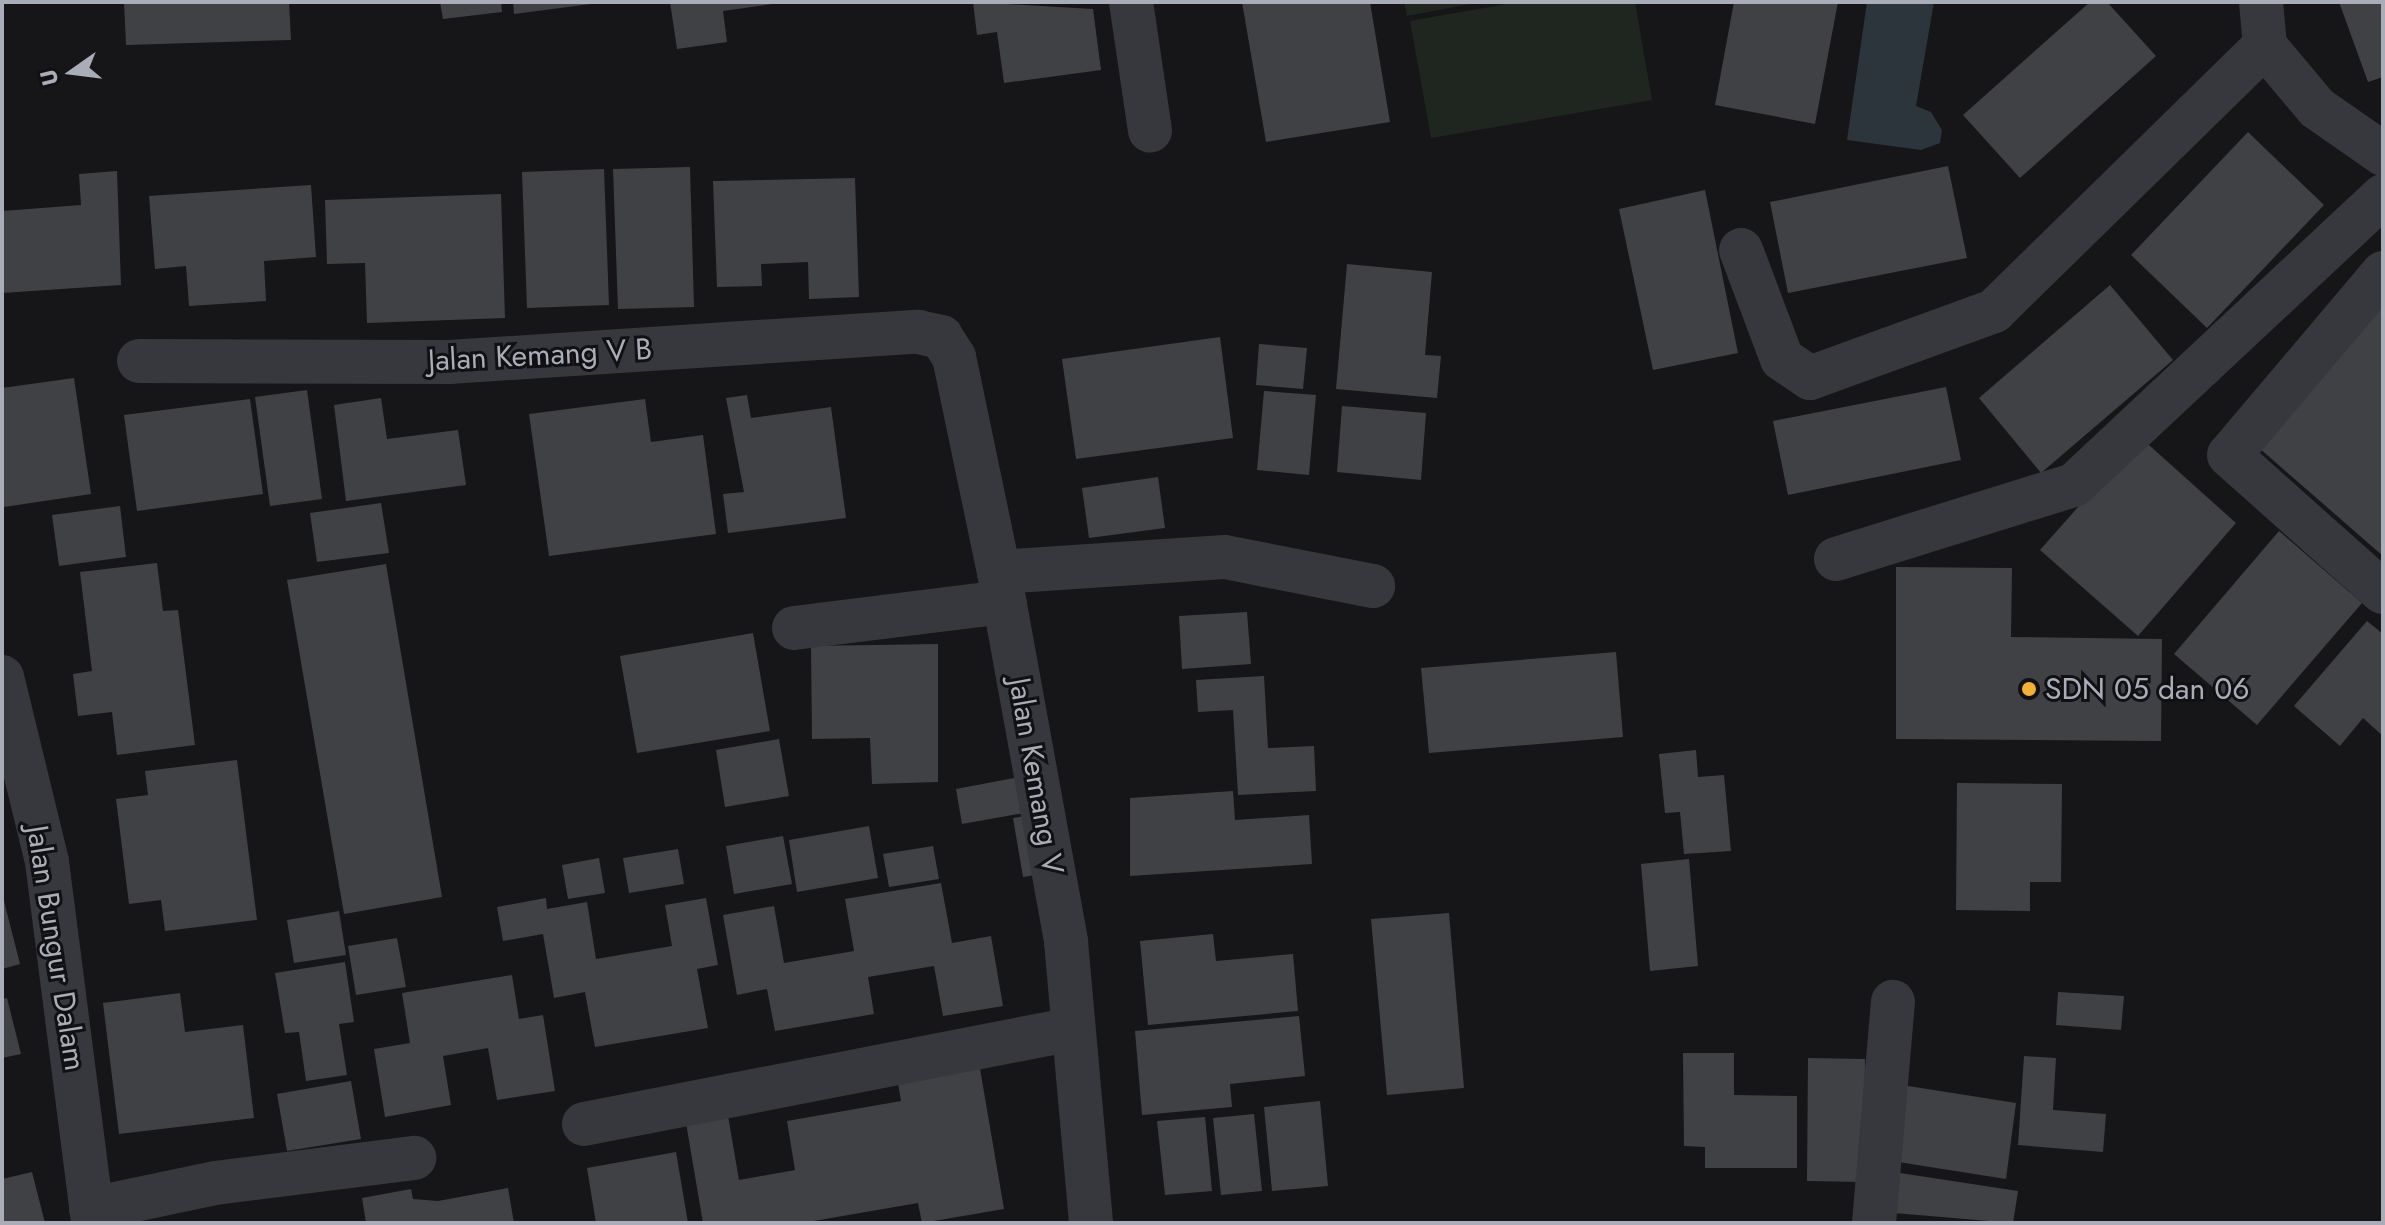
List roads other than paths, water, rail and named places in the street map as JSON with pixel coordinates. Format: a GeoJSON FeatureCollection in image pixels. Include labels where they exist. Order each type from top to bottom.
{"type":"FeatureCollection","features":[{"type":"Feature","properties":{"kind":"street"},"geometry":{"type":"LineString","coordinates":[[1131,2],[1150,131]]}},
{"type":"Feature","properties":{"kind":"street"},"geometry":{"type":"LineString","coordinates":[[2261,2],[2265,46],[2317,108],[2383,154]]}},
{"type":"Feature","properties":{"kind":"street"},"geometry":{"type":"LineString","coordinates":[[1741,250],[1782,359],[1810,378],[1994,311],[2265,46]]}},
{"type":"Feature","properties":{"kind":"street"},"geometry":{"type":"LineString","coordinates":[[1836,559],[2074,485],[2383,196]]}},
{"type":"Feature","properties":{"kind":"street"},"geometry":{"type":"LineString","coordinates":[[2383,273],[2229,455],[2383,592]]}},
{"type":"Feature","properties":{"kind":"street","name":"Jalan Kemang V B"},"geometry":{"type":"LineString","coordinates":[[139,361],[449,362],[918,332],[941,337]]}},
{"type":"Feature","properties":{"kind":"street","name":"Jalan Kemang V"},"geometry":{"type":"LineString","coordinates":[[941,337],[954,357],[1001,587],[1066,942],[1091,1223]]}},
{"type":"Feature","properties":{"kind":"street"},"geometry":{"type":"LineString","coordinates":[[794,628],[1001,587],[1225,557],[1373,586]]}},
{"type":"Feature","properties":{"kind":"street","name":"Jalan Bungur Dalam"},"geometry":{"type":"LineString","coordinates":[[2,677],[47,862],[92,1216]]}},
{"type":"Feature","properties":{"kind":"street"},"geometry":{"type":"LineString","coordinates":[[1874,1223],[1893,1002]]}},
{"type":"Feature","properties":{"kind":"street"},"geometry":{"type":"LineString","coordinates":[[584,1124],[1073,1029]]}},
{"type":"Feature","properties":{"kind":"street"},"geometry":{"type":"LineString","coordinates":[[92,1216],[215,1183],[414,1158]]}},
{"type":"Feature","properties":{"kind":"place","name":"SDN 05 dan 06"},"geometry":{"type":"Point","coordinates":[2029,689]}}]}
